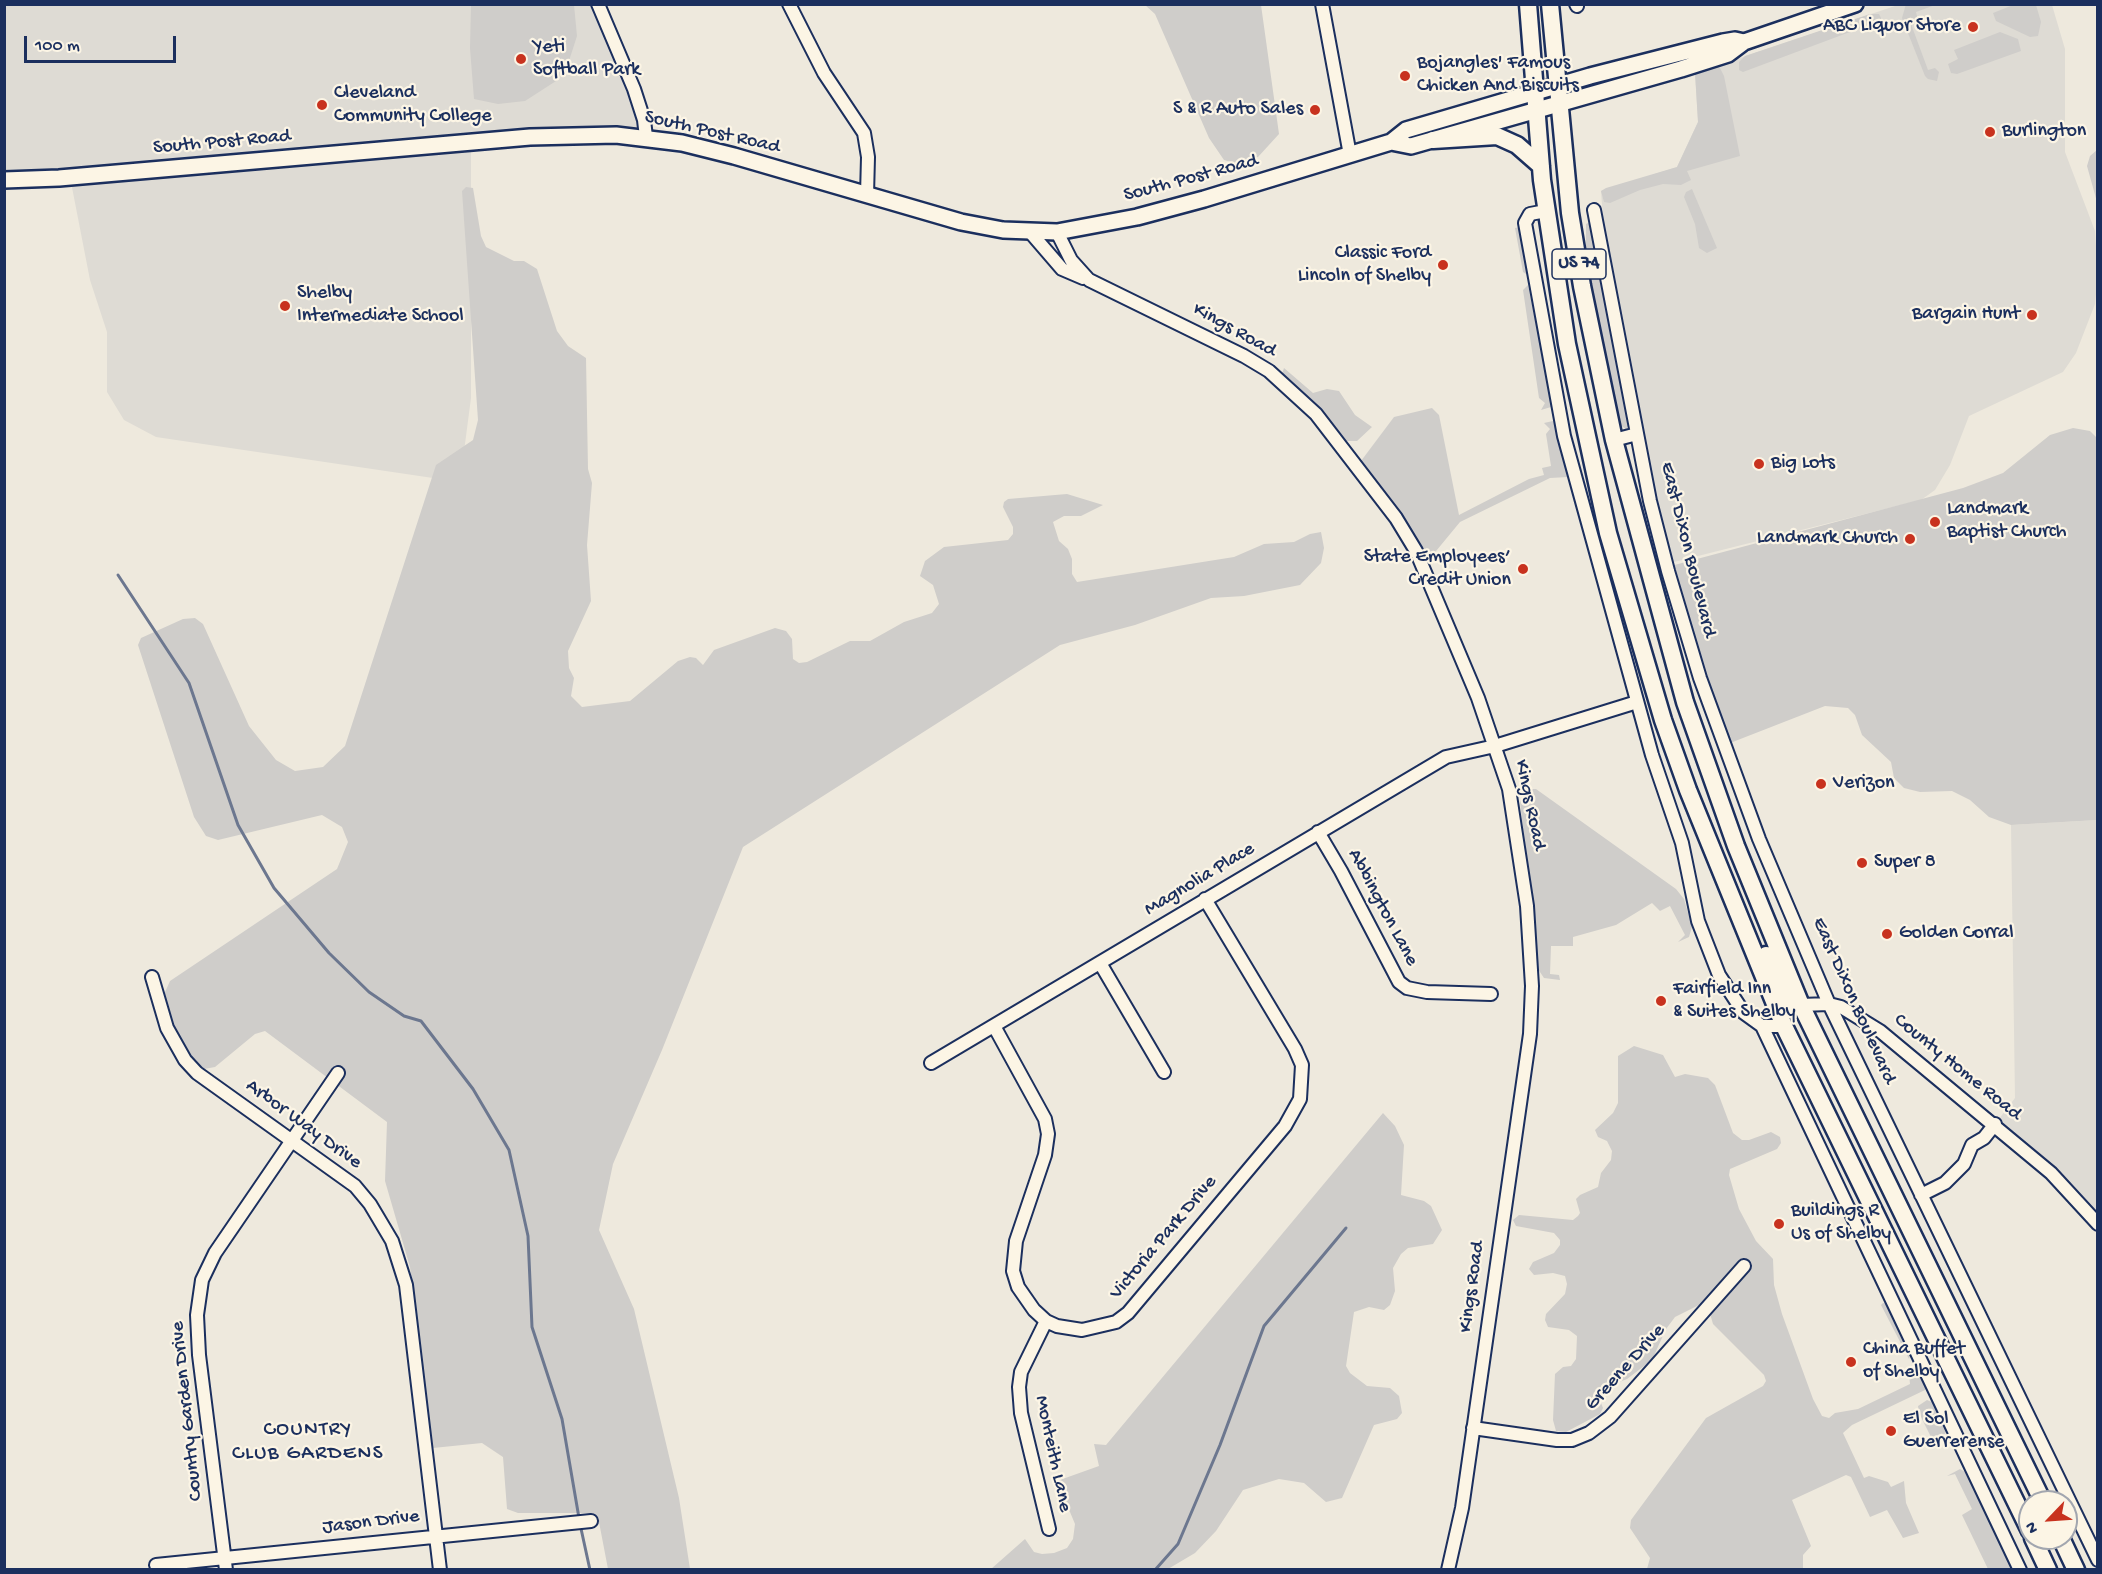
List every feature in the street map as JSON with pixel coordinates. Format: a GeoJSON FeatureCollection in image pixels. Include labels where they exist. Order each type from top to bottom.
{"type":"FeatureCollection","features":[{"type":"Feature","properties":{"kind":"highway","name":"US 74"},"geometry":{"type":"LineString","coordinates":[[1528,4],[1533,92],[1546,211],[1579,400],[1608,533],[1644,658],[1684,780],[1784,1026],[2018,1507]]}},
{"type":"Feature","properties":{"kind":"highway","name":"East Dixon Boulevard"},"geometry":{"type":"LineString","coordinates":[[1550,4],[1558,104],[1582,286],[1614,440],[1660,615],[1686,702],[1736,846],[1801,1005],[2037,1490]]}},
{"type":"Feature","properties":{"kind":"highway"},"geometry":{"type":"LineString","coordinates":[[1433,140],[1497,136],[1517,145],[1541,166]]}},
{"type":"Feature","properties":{"kind":"highway"},"geometry":{"type":"LineString","coordinates":[[1726,884],[1740,900],[1786,997],[1793,1004],[1801,1005]]}},
{"type":"Feature","properties":{"kind":"highway"},"geometry":{"type":"LineString","coordinates":[[1784,1026],[1798,1026],[1804,1034],[1878,1180],[1891,1190]]}},
{"type":"Feature","properties":{"kind":"highway"},"geometry":{"type":"LineString","coordinates":[[2039,1550],[2048,1569]]}},
{"type":"Feature","properties":{"kind":"highway"},"geometry":{"type":"LineString","coordinates":[[2067,1550],[2076,1569]]}},
{"type":"Feature","properties":{"kind":"main road","name":"South Post Road"},"geometry":{"type":"LineString","coordinates":[[1391,142],[1411,146],[1728,54],[1744,42],[1855,4]]}},
{"type":"Feature","properties":{"kind":"main road","name":"South Post Road"},"geometry":{"type":"LineString","coordinates":[[4,180],[59,178],[530,137],[646,137],[734,156],[961,222],[1031,233],[1057,232],[1157,212],[1391,142],[1406,130],[1557,85],[1723,42],[1735,40],[1744,42]]}},
{"type":"Feature","properties":{"kind":"street"},"geometry":{"type":"LineString","coordinates":[[598,4],[634,89],[644,120],[646,137]]}},
{"type":"Feature","properties":{"kind":"street"},"geometry":{"type":"LineString","coordinates":[[789,4],[824,73],[864,133],[868,157],[867,195]]}},
{"type":"Feature","properties":{"kind":"street"},"geometry":{"type":"LineString","coordinates":[[1322,4],[1350,155]]}},
{"type":"Feature","properties":{"kind":"street","name":"East Dixon Boulevard"},"geometry":{"type":"LineString","coordinates":[[1594,210],[1637,434],[1668,571],[1700,678],[1759,839],[1829,1004],[2097,1560]]}},
{"type":"Feature","properties":{"kind":"street"},"geometry":{"type":"LineString","coordinates":[[1546,211],[1530,214],[1525,223],[1557,404],[1586,522],[1637,702],[1680,834],[1695,907],[1708,949],[1734,1001],[1749,1019],[1762,1026],[1784,1026]]}},
{"type":"Feature","properties":{"kind":"street","name":"Kings Road"},"geometry":{"type":"LineString","coordinates":[[1057,232],[1071,260],[1089,280],[1244,356],[1269,371],[1316,414],[1396,518],[1416,551],[1495,746],[1509,789],[1518,835],[1527,906],[1532,986],[1530,1034],[1514,1158],[1494,1272],[1462,1508],[1448,1569]]}},
{"type":"Feature","properties":{"kind":"street"},"geometry":{"type":"LineString","coordinates":[[1031,233],[1062,269],[1089,280]]}},
{"type":"Feature","properties":{"kind":"street"},"geometry":{"type":"LineString","coordinates":[[1557,404],[1579,400]]}},
{"type":"Feature","properties":{"kind":"street"},"geometry":{"type":"LineString","coordinates":[[1614,440],[1637,434]]}},
{"type":"Feature","properties":{"kind":"street","name":"Magnolia Place"},"geometry":{"type":"LineString","coordinates":[[931,1063],[1446,757],[1495,746],[1637,702]]}},
{"type":"Feature","properties":{"kind":"street","name":"Abbington Lane"},"geometry":{"type":"LineString","coordinates":[[1318,832],[1399,982],[1407,988],[1427,992],[1491,994]]}},
{"type":"Feature","properties":{"kind":"street","name":"Victoria Park Drive"},"geometry":{"type":"LineString","coordinates":[[1046,1321],[1082,1330],[1116,1322],[1128,1313],[1285,1126],[1300,1099],[1302,1065],[1295,1049],[1205,899]]}},
{"type":"Feature","properties":{"kind":"street"},"geometry":{"type":"LineString","coordinates":[[1100,963],[1164,1072]]}},
{"type":"Feature","properties":{"kind":"street","name":"Arbor Way Drive"},"geometry":{"type":"LineString","coordinates":[[152,977],[166,1028],[185,1060],[197,1073],[294,1140],[355,1186],[370,1203],[392,1241],[406,1285],[440,1569]]}},
{"type":"Feature","properties":{"kind":"street","name":"County Home Road"},"geometry":{"type":"LineString","coordinates":[[1801,1005],[1829,1004],[1856,1014],[1880,1031],[1995,1124],[2051,1173],[2097,1224]]}},
{"type":"Feature","properties":{"kind":"street"},"geometry":{"type":"LineString","coordinates":[[994,1026],[1045,1119],[1046,1155],[1016,1241],[1013,1271],[1026,1301],[1046,1321]]}},
{"type":"Feature","properties":{"kind":"street"},"geometry":{"type":"LineString","coordinates":[[1762,1026],[2020,1569]]}},
{"type":"Feature","properties":{"kind":"street","name":"Country Garden Drive"},"geometry":{"type":"LineString","coordinates":[[225,1565],[199,1354],[198,1300],[202,1280],[215,1252],[338,1073]]}},
{"type":"Feature","properties":{"kind":"street"},"geometry":{"type":"LineString","coordinates":[[1921,1195],[1945,1183],[1964,1164],[1972,1145],[1984,1138],[1995,1124]]}},
{"type":"Feature","properties":{"kind":"street","name":"Greene Drive"},"geometry":{"type":"LineString","coordinates":[[1473,1428],[1557,1440],[1572,1440],[1589,1433],[1610,1417],[1744,1266]]}},
{"type":"Feature","properties":{"kind":"street","name":"Monteith Lane"},"geometry":{"type":"LineString","coordinates":[[1046,1321],[1021,1372],[1019,1387],[1022,1413],[1049,1529]]}},
{"type":"Feature","properties":{"kind":"street","name":"Jason Drive"},"geometry":{"type":"LineString","coordinates":[[156,1565],[225,1565],[436,1535],[591,1521]]}},
{"type":"Feature","properties":{"kind":"shaded area"},"geometry":{"type":"Polygon","coordinates":[[[1906,4],[1935,5],[1916,12],[1918,20],[1911,24],[1928,70],[1935,68],[1939,72],[1937,81],[1925,76],[1902,18],[1906,4]]]}},
{"type":"Feature","properties":{"kind":"shaded area"},"geometry":{"type":"Polygon","coordinates":[[[4,5],[598,5],[646,137],[471,141],[471,398],[460,482],[156,437],[124,420],[107,392],[107,332],[90,280],[70,177],[5,180],[4,5]]]}},
{"type":"Feature","properties":{"kind":"shaded area","name":"Yeti Softball Park"},"geometry":{"type":"Polygon","coordinates":[[[471,5],[574,5],[577,36],[567,67],[556,81],[525,101],[498,104],[474,99],[470,48],[471,5]]]}},
{"type":"Feature","properties":{"kind":"shaded area"},"geometry":{"type":"Polygon","coordinates":[[[1145,5],[1261,5],[1279,134],[1258,157],[1237,164],[1224,160],[1209,138],[1155,14],[1145,5]]]}},
{"type":"Feature","properties":{"kind":"shaded area"},"geometry":{"type":"Polygon","coordinates":[[[1898,5],[2052,5],[2065,49],[2065,152],[2095,231],[2098,275],[2095,304],[2076,353],[2063,372],[1969,416],[1950,465],[1935,490],[1921,500],[1674,562],[1668,556],[1647,464],[1604,233],[1601,191],[1677,167],[1698,122],[1695,73],[1898,5]]]}},
{"type":"Feature","properties":{"kind":"shaded area"},"geometry":{"type":"Polygon","coordinates":[[[2013,5],[2036,5],[2041,22],[2038,36],[2030,37],[1996,21],[1993,13],[2013,5]]]}},
{"type":"Feature","properties":{"kind":"shaded area"},"geometry":{"type":"Polygon","coordinates":[[[1870,14],[1879,14],[1882,20],[1743,72],[1739,70],[1739,62],[1745,56],[1870,14]]]}},
{"type":"Feature","properties":{"kind":"shaded area"},"geometry":{"type":"Polygon","coordinates":[[[2000,32],[2018,39],[2021,51],[1957,74],[1951,73],[1948,64],[1958,59],[1954,50],[2000,32]]]}},
{"type":"Feature","properties":{"kind":"shaded area"},"geometry":{"type":"Polygon","coordinates":[[[1715,65],[1720,68],[1724,76],[1740,156],[1687,171],[1691,180],[1681,185],[1663,184],[1640,190],[1610,203],[1604,202],[1601,191],[1606,188],[1677,167],[1698,122],[1695,73],[1715,65]]]}},
{"type":"Feature","properties":{"kind":"shaded area"},"geometry":{"type":"Polygon","coordinates":[[[2097,150],[2097,202],[2087,166],[2090,156],[2097,150]]]}},
{"type":"Feature","properties":{"kind":"shaded area"},"geometry":{"type":"Polygon","coordinates":[[[466,187],[473,188],[481,236],[486,247],[514,261],[524,261],[537,269],[557,331],[568,346],[586,358],[588,469],[592,483],[587,545],[591,601],[568,651],[569,668],[574,678],[571,696],[582,707],[630,701],[678,661],[690,657],[696,658],[703,665],[714,650],[775,628],[786,631],[792,639],[793,659],[799,663],[807,662],[850,641],[870,641],[904,622],[932,613],[939,604],[933,585],[920,576],[925,561],[944,547],[1008,540],[1013,534],[1013,527],[1003,507],[1004,502],[1008,499],[1067,494],[1103,505],[1081,516],[1064,516],[1053,522],[1059,541],[1068,549],[1072,559],[1072,574],[1077,582],[1234,557],[1264,544],[1294,542],[1310,534],[1321,532],[1324,548],[1321,563],[1300,585],[1244,596],[1211,598],[1135,625],[1060,645],[743,847],[662,1050],[613,1164],[599,1230],[634,1309],[679,1498],[690,1569],[608,1569],[599,1522],[591,1513],[518,1513],[507,1509],[503,1457],[482,1443],[433,1448],[410,1267],[385,1181],[387,1122],[265,1031],[255,1034],[215,1067],[204,1069],[188,1057],[172,1032],[162,999],[170,981],[337,869],[348,842],[342,827],[322,815],[218,840],[206,836],[194,817],[138,645],[141,638],[183,619],[195,618],[203,624],[249,726],[276,760],[295,771],[323,767],[345,746],[436,465],[473,440],[478,420],[462,191],[466,187]]]}},
{"type":"Feature","properties":{"kind":"shaded area"},"geometry":{"type":"Polygon","coordinates":[[[1692,189],[1717,248],[1707,253],[1699,248],[1695,224],[1684,197],[1686,192],[1692,189]]]}},
{"type":"Feature","properties":{"kind":"shaded area"},"geometry":{"type":"Polygon","coordinates":[[[1586,224],[1591,224],[1629,425],[1626,429],[1617,423],[1586,269],[1586,224]]]}},
{"type":"Feature","properties":{"kind":"shaded area"},"geometry":{"type":"Polygon","coordinates":[[[1521,227],[1528,271],[1526,274],[1523,272],[1515,228],[1521,227]]]}},
{"type":"Feature","properties":{"kind":"shaded area"},"geometry":{"type":"Polygon","coordinates":[[[1528,285],[1552,403],[1551,407],[1541,410],[1545,403],[1539,398],[1523,290],[1528,285]]]}},
{"type":"Feature","properties":{"kind":"shaded area"},"geometry":{"type":"Polygon","coordinates":[[[1284,368],[1313,393],[1327,389],[1339,391],[1355,415],[1372,427],[1357,441],[1345,441],[1282,374],[1284,368]]]}},
{"type":"Feature","properties":{"kind":"shaded area"},"geometry":{"type":"Polygon","coordinates":[[[1432,408],[1439,415],[1459,515],[1529,479],[1544,475],[1542,468],[1551,466],[1546,434],[1550,429],[1544,423],[1553,421],[1556,425],[1568,477],[1550,478],[1460,522],[1427,562],[1361,461],[1394,417],[1432,408]]]}},
{"type":"Feature","properties":{"kind":"shaded area"},"geometry":{"type":"Polygon","coordinates":[[[2073,428],[2090,431],[2098,439],[2097,820],[2011,825],[1989,817],[1970,800],[1952,791],[1920,792],[1904,788],[1894,778],[1891,762],[1862,735],[1855,715],[1848,708],[1825,706],[1725,745],[1667,567],[1963,488],[2003,473],[2050,435],[2073,428]]]}},
{"type":"Feature","properties":{"kind":"shaded area"},"geometry":{"type":"Polygon","coordinates":[[[1536,789],[1676,889],[1684,899],[1692,927],[1689,937],[1678,942],[1685,935],[1670,906],[1660,911],[1652,903],[1616,925],[1573,937],[1573,946],[1551,946],[1550,974],[1559,975],[1560,980],[1544,978],[1538,969],[1520,802],[1523,793],[1536,789]]]}},
{"type":"Feature","properties":{"kind":"shaded area"},"geometry":{"type":"Polygon","coordinates":[[[2097,820],[2097,1224],[1995,1124],[2015,1098],[2011,825],[2097,820]]]}},
{"type":"Feature","properties":{"kind":"shaded area"},"geometry":{"type":"Polygon","coordinates":[[[1634,1046],[1663,1055],[1675,1077],[1685,1074],[1708,1078],[1715,1085],[1733,1133],[1742,1140],[1749,1140],[1771,1132],[1780,1137],[1781,1143],[1777,1149],[1730,1169],[1729,1175],[1739,1209],[1756,1241],[1773,1259],[1774,1285],[1782,1314],[1813,1399],[1822,1416],[1829,1418],[1835,1413],[1858,1409],[1910,1384],[1909,1374],[1914,1371],[1920,1373],[1926,1385],[1925,1390],[1852,1425],[1843,1433],[1864,1478],[1869,1476],[1888,1482],[1891,1487],[1904,1481],[1906,1503],[1919,1533],[1903,1538],[1887,1510],[1870,1517],[1851,1477],[1846,1475],[1792,1500],[1811,1546],[1803,1555],[1803,1569],[1647,1569],[1650,1558],[1630,1528],[1631,1520],[1706,1418],[1763,1386],[1766,1381],[1764,1375],[1713,1324],[1709,1310],[1701,1304],[1675,1317],[1666,1329],[1652,1360],[1627,1379],[1594,1392],[1595,1401],[1601,1403],[1603,1408],[1600,1414],[1566,1432],[1556,1431],[1553,1420],[1555,1374],[1563,1367],[1571,1366],[1576,1359],[1577,1336],[1569,1330],[1548,1327],[1545,1320],[1546,1314],[1565,1294],[1567,1284],[1565,1276],[1553,1273],[1534,1275],[1529,1269],[1533,1262],[1554,1253],[1560,1245],[1560,1240],[1554,1233],[1516,1226],[1513,1220],[1519,1215],[1573,1220],[1578,1216],[1580,1213],[1576,1199],[1598,1187],[1601,1173],[1611,1160],[1612,1151],[1607,1141],[1598,1137],[1595,1130],[1613,1113],[1618,1103],[1618,1056],[1634,1046]]]}},
{"type":"Feature","properties":{"kind":"shaded area"},"geometry":{"type":"Polygon","coordinates":[[[1383,1113],[1395,1126],[1404,1145],[1401,1195],[1424,1201],[1431,1206],[1442,1230],[1433,1244],[1408,1248],[1401,1254],[1393,1268],[1395,1291],[1390,1305],[1384,1310],[1369,1307],[1354,1312],[1346,1366],[1350,1373],[1367,1386],[1390,1388],[1399,1396],[1402,1413],[1397,1419],[1374,1425],[1342,1498],[1326,1502],[1304,1483],[1279,1479],[1243,1490],[1216,1531],[1195,1553],[1168,1569],[991,1569],[1025,1539],[1034,1552],[1042,1554],[1054,1553],[1067,1548],[1073,1539],[1075,1524],[1070,1512],[1062,1504],[1057,1481],[1099,1466],[1094,1444],[1106,1445],[1383,1113]]]}},
{"type":"Feature","properties":{"kind":"shaded area"},"geometry":{"type":"Polygon","coordinates":[[[1888,1304],[1911,1353],[1909,1359],[1881,1305],[1888,1304]]]}},
{"type":"Feature","properties":{"kind":"shaded area"},"geometry":{"type":"Polygon","coordinates":[[[1927,1400],[1934,1403],[1947,1431],[1939,1441],[1931,1437],[1919,1413],[1918,1406],[1927,1400]]]}},
{"type":"Feature","properties":{"kind":"shaded area"},"geometry":{"type":"Polygon","coordinates":[[[1960,1469],[1965,1472],[2012,1569],[1988,1569],[1962,1515],[1972,1509],[1955,1474],[1947,1476],[1960,1469]]]}},
{"type":"Feature","properties":{"kind":"waterway"},"geometry":{"type":"LineString","coordinates":[[118,575],[189,683],[238,825],[274,888],[329,953],[369,992],[404,1016],[421,1021],[473,1089],[509,1150],[528,1236],[532,1327],[562,1419],[579,1518]]}},
{"type":"Feature","properties":{"kind":"waterway"},"geometry":{"type":"LineString","coordinates":[[1155,1570],[1178,1544],[1220,1445],[1264,1326],[1346,1228]]}},
{"type":"Feature","properties":{"kind":"waterway"},"geometry":{"type":"LineString","coordinates":[[580,1524],[590,1570]]}},
{"type":"Feature","properties":{"kind":"place","name":"ABC Liquor Store"},"geometry":{"type":"Point","coordinates":[1973,27]}},
{"type":"Feature","properties":{"kind":"place","name":"Yeti Softball Park"},"geometry":{"type":"Point","coordinates":[521,59]}},
{"type":"Feature","properties":{"kind":"place","name":"Bojangles' Famous Chicken And Biscuits"},"geometry":{"type":"Point","coordinates":[1405,76]}},
{"type":"Feature","properties":{"kind":"place","name":"Cleveland Community College"},"geometry":{"type":"Point","coordinates":[322,105]}},
{"type":"Feature","properties":{"kind":"place","name":"S & R Auto Sales"},"geometry":{"type":"Point","coordinates":[1315,110]}},
{"type":"Feature","properties":{"kind":"place","name":"Burlington"},"geometry":{"type":"Point","coordinates":[1990,132]}},
{"type":"Feature","properties":{"kind":"place","name":"Classic Ford Lincoln of Shelby"},"geometry":{"type":"Point","coordinates":[1443,265]}},
{"type":"Feature","properties":{"kind":"place","name":"Shelby Intermediate School"},"geometry":{"type":"Point","coordinates":[285,306]}},
{"type":"Feature","properties":{"kind":"place","name":"Bargain Hunt"},"geometry":{"type":"Point","coordinates":[2032,315]}},
{"type":"Feature","properties":{"kind":"place","name":"Big Lots"},"geometry":{"type":"Point","coordinates":[1759,464]}},
{"type":"Feature","properties":{"kind":"place","name":"Landmark Baptist Church"},"geometry":{"type":"Point","coordinates":[1935,522]}},
{"type":"Feature","properties":{"kind":"place","name":"Landmark Church"},"geometry":{"type":"Point","coordinates":[1910,539]}},
{"type":"Feature","properties":{"kind":"place","name":"State Employees’ Credit Union"},"geometry":{"type":"Point","coordinates":[1523,569]}},
{"type":"Feature","properties":{"kind":"place","name":"Verizon"},"geometry":{"type":"Point","coordinates":[1821,784]}},
{"type":"Feature","properties":{"kind":"place","name":"Super 8"},"geometry":{"type":"Point","coordinates":[1862,863]}},
{"type":"Feature","properties":{"kind":"place","name":"Golden Corral"},"geometry":{"type":"Point","coordinates":[1887,934]}},
{"type":"Feature","properties":{"kind":"place","name":"Fairfield Inn & Suites Shelby"},"geometry":{"type":"Point","coordinates":[1661,1001]}},
{"type":"Feature","properties":{"kind":"place","name":"Buildings R Us of Shelby"},"geometry":{"type":"Point","coordinates":[1779,1224]}},
{"type":"Feature","properties":{"kind":"place","name":"China Buffet of Shelby"},"geometry":{"type":"Point","coordinates":[1851,1362]}},
{"type":"Feature","properties":{"kind":"place","name":"El Sol Guerrerense"},"geometry":{"type":"Point","coordinates":[1891,1431]}},
{"type":"Feature","properties":{"kind":"district","name":"COUNTRY CLUB GARDENS"},"geometry":{"type":"Point","coordinates":[308,1443]}}]}
